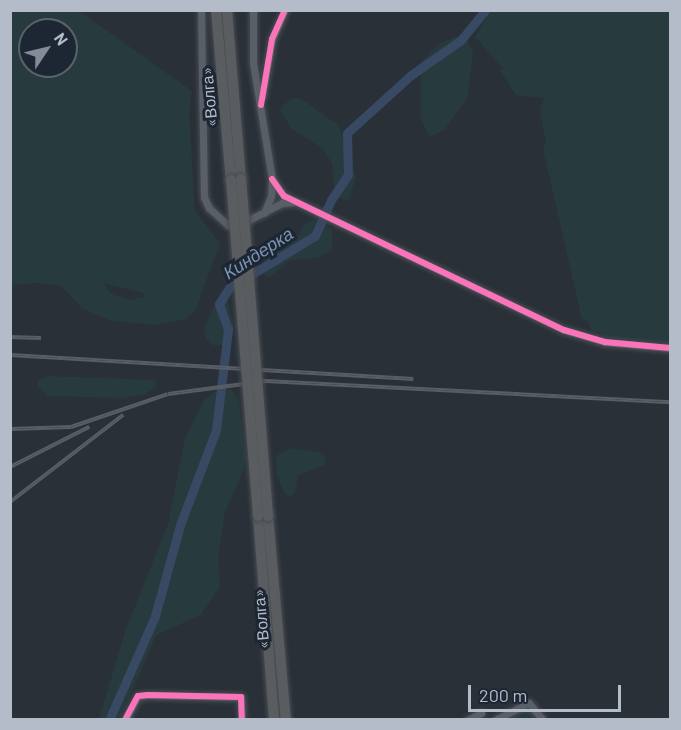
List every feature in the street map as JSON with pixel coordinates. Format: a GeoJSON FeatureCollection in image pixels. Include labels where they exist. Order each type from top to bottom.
{"type":"FeatureCollection","features":[{"type":"Feature","properties":{"kind":"highway","name":"«Волга»"},"geometry":{"type":"LineString","coordinates":[[216,10],[236,180]]}},
{"type":"Feature","properties":{"kind":"highway","name":"«Волга»"},"geometry":{"type":"LineString","coordinates":[[227,10],[236,180]]}},
{"type":"Feature","properties":{"kind":"highway"},"geometry":{"type":"LineString","coordinates":[[236,180],[263,516]]}},
{"type":"Feature","properties":{"kind":"highway","name":"«Волга»"},"geometry":{"type":"LineString","coordinates":[[263,516],[274,720]]}},
{"type":"Feature","properties":{"kind":"highway","name":"«Волга»"},"geometry":{"type":"LineString","coordinates":[[263,516],[286,720]]}},
{"type":"Feature","properties":{"kind":"street"},"geometry":{"type":"LineString","coordinates":[[201,10],[204,197],[209,208],[228,225],[249,224],[282,203],[295,202]]}},
{"type":"Feature","properties":{"kind":"street"},"geometry":{"type":"LineString","coordinates":[[253,10],[252,53],[272,179],[271,196],[262,215]]}},
{"type":"Feature","properties":{"kind":"street"},"geometry":{"type":"LineString","coordinates":[[261,105],[272,39],[285,10]]}},
{"type":"Feature","properties":{"kind":"street"},"geometry":{"type":"LineString","coordinates":[[272,179],[281,194],[295,202],[581,336],[670,348]]}},
{"type":"Feature","properties":{"kind":"street"},"geometry":{"type":"LineString","coordinates":[[125,720],[138,696],[148,696],[241,697],[243,720]]}},
{"type":"Feature","properties":{"kind":"street"},"geometry":{"type":"LineString","coordinates":[[495,720],[529,703],[543,720]]}},
{"type":"Feature","properties":{"kind":"street"},"geometry":{"type":"LineString","coordinates":[[468,720],[481,712]]}},
{"type":"Feature","properties":{"kind":"green space"},"geometry":{"type":"Polygon","coordinates":[[[11,10],[79,11],[192,91],[189,113],[195,211],[220,244],[195,311],[186,319],[155,325],[112,321],[83,309],[61,286],[39,283],[11,285],[11,10]],[[103,283],[111,294],[129,300],[144,297],[143,293],[103,283]]]}},
{"type":"Feature","properties":{"kind":"green space"},"geometry":{"type":"Polygon","coordinates":[[[490,11],[670,11],[670,343],[602,337],[601,332],[591,331],[589,322],[582,319],[543,149],[546,142],[540,110],[544,98],[516,95],[501,72],[503,68],[475,37],[490,11]]]}},
{"type":"Feature","properties":{"kind":"green space"},"geometry":{"type":"Polygon","coordinates":[[[464,33],[473,53],[467,99],[444,130],[429,137],[421,118],[421,62],[439,44],[464,33]]]}},
{"type":"Feature","properties":{"kind":"green space"},"geometry":{"type":"Polygon","coordinates":[[[300,98],[338,125],[346,140],[356,177],[349,199],[344,200],[335,194],[332,163],[322,148],[291,128],[280,110],[290,99],[300,98]]]}},
{"type":"Feature","properties":{"kind":"green space"},"geometry":{"type":"Polygon","coordinates":[[[314,219],[332,229],[332,250],[318,258],[290,260],[269,278],[264,275],[262,266],[266,256],[294,241],[305,224],[314,219]]]}},
{"type":"Feature","properties":{"kind":"green space"},"geometry":{"type":"Polygon","coordinates":[[[221,291],[226,292],[234,328],[232,338],[223,345],[213,345],[206,338],[204,328],[221,291]]]}},
{"type":"Feature","properties":{"kind":"green space"},"geometry":{"type":"Polygon","coordinates":[[[48,376],[155,380],[157,385],[146,394],[124,398],[47,396],[37,385],[38,380],[48,376]]]}},
{"type":"Feature","properties":{"kind":"green space"},"geometry":{"type":"Polygon","coordinates":[[[221,388],[230,389],[238,397],[246,456],[245,467],[225,512],[218,558],[220,586],[201,615],[156,635],[120,719],[99,719],[126,629],[168,524],[185,439],[204,400],[221,388]]]}},
{"type":"Feature","properties":{"kind":"green space"},"geometry":{"type":"Polygon","coordinates":[[[290,448],[319,452],[326,459],[324,465],[298,475],[295,493],[290,496],[285,494],[276,473],[276,456],[290,448]]]}},
{"type":"Feature","properties":{"kind":"green space"},"geometry":{"type":"Polygon","coordinates":[[[531,700],[545,719],[491,720],[531,700]]]}},
{"type":"Feature","properties":{"kind":"waterway","name":"Киндерка"},"geometry":{"type":"LineString","coordinates":[[109,720],[155,616],[180,525],[216,430],[228,329],[219,304],[229,288],[315,236],[331,200],[348,175],[347,133],[411,75],[461,40],[485,10]]}},
{"type":"Feature","properties":{"kind":"railway"},"geometry":{"type":"LineString","coordinates":[[10,337],[41,338]]}},
{"type":"Feature","properties":{"kind":"railway"},"geometry":{"type":"LineString","coordinates":[[10,355],[413,379]]}},
{"type":"Feature","properties":{"kind":"railway"},"geometry":{"type":"LineString","coordinates":[[10,429],[71,427],[168,394],[266,381],[670,402]]}},
{"type":"Feature","properties":{"kind":"railway"},"geometry":{"type":"LineString","coordinates":[[10,502],[123,415]]}},
{"type":"Feature","properties":{"kind":"railway"},"geometry":{"type":"LineString","coordinates":[[10,467],[89,427]]}},
{"type":"Feature","properties":{"kind":"cycle path"},"geometry":{"type":"LineString","coordinates":[[261,105],[272,39],[285,10]]}},
{"type":"Feature","properties":{"kind":"cycle path"},"geometry":{"type":"LineString","coordinates":[[272,179],[284,196],[564,330],[605,342],[670,348]]}},
{"type":"Feature","properties":{"kind":"cycle path"},"geometry":{"type":"LineString","coordinates":[[125,720],[138,696],[148,695],[241,697],[242,720]]}}]}
